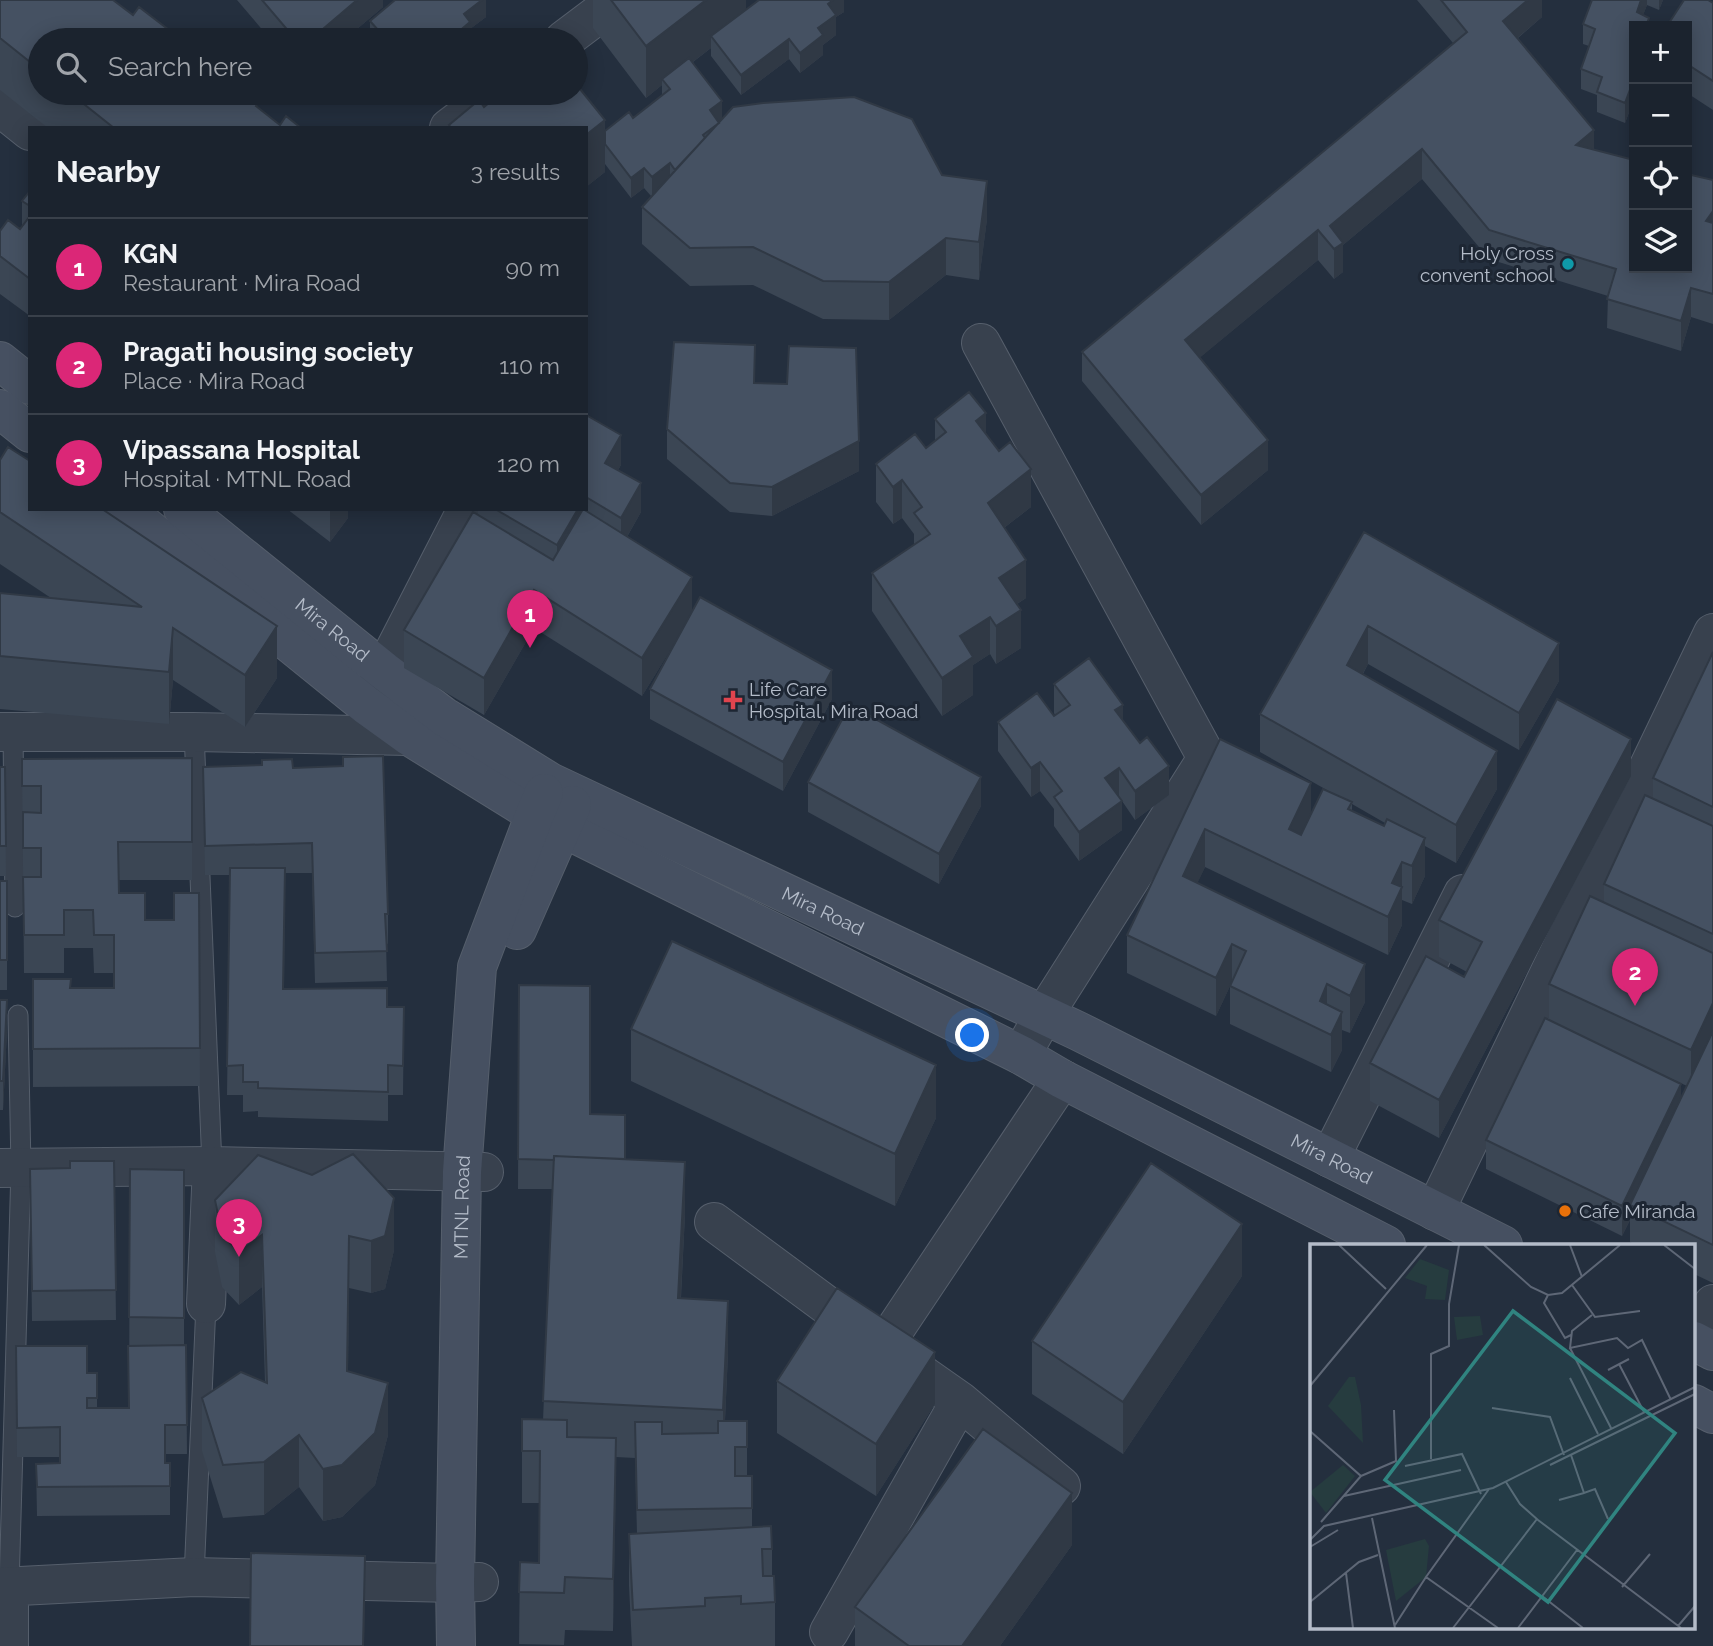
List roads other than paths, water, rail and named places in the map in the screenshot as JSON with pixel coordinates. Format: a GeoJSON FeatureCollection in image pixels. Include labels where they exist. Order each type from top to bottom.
{"type":"FeatureCollection","features":[{"type":"Feature","properties":{"kind":"main road"},"geometry":{"type":"LineString","coordinates":[[0,361],[28,383]]}},
{"type":"Feature","properties":{"kind":"main road"},"geometry":{"type":"LineString","coordinates":[[0,409],[28,431]]}},
{"type":"Feature","properties":{"kind":"main road","name":"Mira Road"},"geometry":{"type":"LineString","coordinates":[[126,511],[366,705],[410,736],[556,804],[1044,1015],[1501,1244]]}},
{"type":"Feature","properties":{"kind":"main road","name":"Mira Road"},"geometry":{"type":"LineString","coordinates":[[185,511],[384,671],[556,804],[1062,1079],[1384,1244]]}},
{"type":"Feature","properties":{"kind":"main road","name":"MTNL Road"},"geometry":{"type":"LineString","coordinates":[[456,1646],[479,1503],[473,1172],[496,993],[506,954],[556,804]]}},
{"type":"Feature","properties":{"kind":"main road"},"geometry":{"type":"LineString","coordinates":[[1696,1405],[1713,1413]]}},
{"type":"Feature","properties":{"kind":"main road","name":"MTNL Road"},"geometry":{"type":"LineString","coordinates":[[467,1582],[480,1646]]}},
{"type":"Feature","properties":{"kind":"street"},"geometry":{"type":"LineString","coordinates":[[580,28],[617,0]]}},
{"type":"Feature","properties":{"kind":"street"},"geometry":{"type":"LineString","coordinates":[[452,126],[479,105]]}},
{"type":"Feature","properties":{"kind":"street"},"geometry":{"type":"LineString","coordinates":[[0,107],[28,129]]}},
{"type":"Feature","properties":{"kind":"street"},"geometry":{"type":"LineString","coordinates":[[981,342],[1207,758],[1021,1055]]}},
{"type":"Feature","properties":{"kind":"street"},"geometry":{"type":"LineString","coordinates":[[366,705],[466,511]]}},
{"type":"Feature","properties":{"kind":"street"},"geometry":{"type":"LineString","coordinates":[[1435,1211],[1713,633]]}},
{"type":"Feature","properties":{"kind":"street"},"geometry":{"type":"LineString","coordinates":[[7,732],[410,736],[443,716]]}},
{"type":"Feature","properties":{"kind":"street"},"geometry":{"type":"LineString","coordinates":[[1330,1158],[1479,862]]}},
{"type":"Feature","properties":{"kind":"street"},"geometry":{"type":"LineString","coordinates":[[883,1347],[1062,1079]]}},
{"type":"Feature","properties":{"kind":"street"},"geometry":{"type":"LineString","coordinates":[[10,1168],[212,1166],[473,1172]]}},
{"type":"Feature","properties":{"kind":"street"},"geometry":{"type":"LineString","coordinates":[[206,1304],[212,1166]]}},
{"type":"Feature","properties":{"kind":"street"},"geometry":{"type":"LineString","coordinates":[[714,1222],[960,1401],[1061,1486]]}},
{"type":"Feature","properties":{"kind":"street"},"geometry":{"type":"LineString","coordinates":[[1701,1344],[1713,1304]]}},
{"type":"Feature","properties":{"kind":"street"},"geometry":{"type":"LineString","coordinates":[[829,1632],[960,1401]]}},
{"type":"Feature","properties":{"kind":"street"},"geometry":{"type":"LineString","coordinates":[[9,1646],[5,1587],[194,1577],[467,1582]]}},
{"type":"Feature","properties":{"kind":"lane"},"geometry":{"type":"LineString","coordinates":[[7,732],[15,907]]}},
{"type":"Feature","properties":{"kind":"lane"},"geometry":{"type":"LineString","coordinates":[[194,732],[212,1166]]}},
{"type":"Feature","properties":{"kind":"lane"},"geometry":{"type":"LineString","coordinates":[[5,1587],[10,1168],[18,1015]]}},
{"type":"Feature","properties":{"kind":"lane"},"geometry":{"type":"LineString","coordinates":[[194,1577],[206,1304]]}},
{"type":"Feature","properties":{"kind":"place","name":"Holy Cross convent school"},"geometry":{"type":"Point","coordinates":[1568,264]}},
{"type":"Feature","properties":{"kind":"place","name":"KGN"},"geometry":{"type":"Point","coordinates":[530,648]}},
{"type":"Feature","properties":{"kind":"place","name":"Life Care Hospital, Mira Road"},"geometry":{"type":"Point","coordinates":[733,700]}},
{"type":"Feature","properties":{"kind":"place","name":"Pragati housing society"},"geometry":{"type":"Point","coordinates":[1635,1006]}},
{"type":"Feature","properties":{"kind":"place","name":"Cafe Miranda"},"geometry":{"type":"Point","coordinates":[1565,1211]}},
{"type":"Feature","properties":{"kind":"place","name":"Vipassana Hospital"},"geometry":{"type":"Point","coordinates":[239,1257]}}]}
